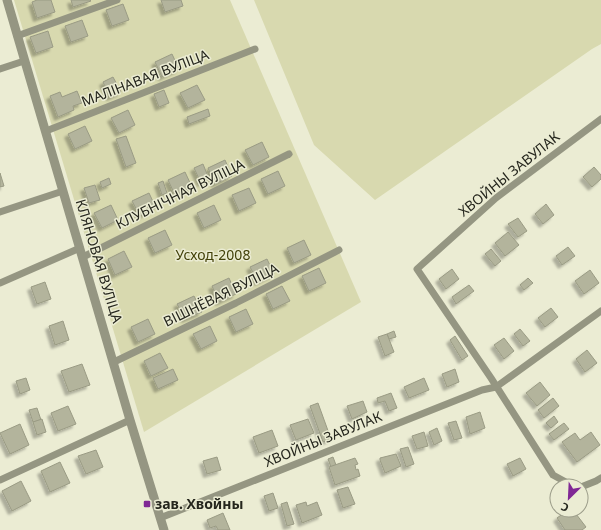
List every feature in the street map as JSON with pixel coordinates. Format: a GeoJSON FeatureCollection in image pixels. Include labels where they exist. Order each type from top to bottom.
{"type":"FeatureCollection","features":[{"type":"Feature","properties":{"kind":"street","name":"КЛЯНОВАЯ ВУЛІЦА"},"geometry":{"type":"LineString","coordinates":[[7,0],[130,420],[164,530]]}},
{"type":"Feature","properties":{"kind":"street"},"geometry":{"type":"LineString","coordinates":[[18,36],[117,0]]}},
{"type":"Feature","properties":{"kind":"street","name":"МАЛІНАВАЯ ВУЛІЦА"},"geometry":{"type":"LineString","coordinates":[[46,131],[255,49]]}},
{"type":"Feature","properties":{"kind":"street"},"geometry":{"type":"LineString","coordinates":[[0,69],[24,61]]}},
{"type":"Feature","properties":{"kind":"street","name":"ХВОЙНЫ ЗАВУЛАК"},"geometry":{"type":"LineString","coordinates":[[160,518],[482,390],[496,387],[417,268],[496,198],[601,119]]}},
{"type":"Feature","properties":{"kind":"street","name":"КЛУБНІЧНАЯ ВУЛІЦА"},"geometry":{"type":"LineString","coordinates":[[0,283],[82,253],[289,154]]}},
{"type":"Feature","properties":{"kind":"street"},"geometry":{"type":"LineString","coordinates":[[0,212],[63,190]]}},
{"type":"Feature","properties":{"kind":"street","name":"ВІШНЁВАЯ ВУЛІЦА"},"geometry":{"type":"LineString","coordinates":[[114,362],[236,303],[339,250]]}},
{"type":"Feature","properties":{"kind":"street"},"geometry":{"type":"LineString","coordinates":[[558,478],[553,475],[496,387],[601,311]]}},
{"type":"Feature","properties":{"kind":"street"},"geometry":{"type":"LineString","coordinates":[[0,480],[130,420]]}},
{"type":"Feature","properties":{"kind":"street"},"geometry":{"type":"LineString","coordinates":[[589,483],[601,478]]}},
{"type":"Feature","properties":{"kind":"green space","name":"Усход-2008"},"geometry":{"type":"Polygon","coordinates":[[[14,0],[230,0],[361,302],[144,432],[14,0]]]}},
{"type":"Feature","properties":{"kind":"green space"},"geometry":{"type":"Polygon","coordinates":[[[254,0],[601,0],[601,44],[375,200],[314,145],[254,0]]]}},
{"type":"Feature","properties":{"kind":"building"},"geometry":{"type":"Polygon","coordinates":[[[37,0],[51,0],[55,12],[37,18],[32,2],[37,0]]]}},
{"type":"Feature","properties":{"kind":"building"},"geometry":{"type":"Polygon","coordinates":[[[71,0],[90,0],[91,1],[73,7],[71,0]]]}},
{"type":"Feature","properties":{"kind":"building"},"geometry":{"type":"Polygon","coordinates":[[[161,0],[181,0],[183,6],[165,12],[161,0]]]}},
{"type":"Feature","properties":{"kind":"building"},"geometry":{"type":"Polygon","coordinates":[[[123,4],[129,20],[112,26],[106,10],[123,4]]]}},
{"type":"Feature","properties":{"kind":"building"},"geometry":{"type":"Polygon","coordinates":[[[82,20],[88,36],[71,42],[65,26],[82,20]]]}},
{"type":"Feature","properties":{"kind":"building"},"geometry":{"type":"Polygon","coordinates":[[[48,31],[53,47],[36,53],[30,37],[48,31]]]}},
{"type":"Feature","properties":{"kind":"building"},"geometry":{"type":"Polygon","coordinates":[[[172,54],[179,69],[162,77],[155,62],[172,54]]]}},
{"type":"Feature","properties":{"kind":"building"},"geometry":{"type":"Polygon","coordinates":[[[113,77],[121,92],[110,97],[103,82],[113,77]]]}},
{"type":"Feature","properties":{"kind":"building"},"geometry":{"type":"Polygon","coordinates":[[[197,85],[205,100],[188,108],[180,93],[197,85]]]}},
{"type":"Feature","properties":{"kind":"building"},"geometry":{"type":"Polygon","coordinates":[[[164,90],[169,103],[159,107],[154,94],[164,90]]]}},
{"type":"Feature","properties":{"kind":"building"},"geometry":{"type":"Polygon","coordinates":[[[77,91],[82,103],[73,106],[74,110],[58,117],[50,96],[60,92],[62,97],[77,91]]]}},
{"type":"Feature","properties":{"kind":"building"},"geometry":{"type":"Polygon","coordinates":[[[208,109],[210,116],[189,124],[187,117],[208,109]]]}},
{"type":"Feature","properties":{"kind":"building"},"geometry":{"type":"Polygon","coordinates":[[[128,110],[135,125],[119,133],[111,118],[128,110]]]}},
{"type":"Feature","properties":{"kind":"building"},"geometry":{"type":"Polygon","coordinates":[[[85,126],[92,141],[75,149],[68,134],[85,126]]]}},
{"type":"Feature","properties":{"kind":"building"},"geometry":{"type":"Polygon","coordinates":[[[126,136],[136,163],[126,167],[116,139],[126,136]]]}},
{"type":"Feature","properties":{"kind":"building"},"geometry":{"type":"Polygon","coordinates":[[[262,142],[269,157],[253,165],[245,150],[262,142]]]}},
{"type":"Feature","properties":{"kind":"building"},"geometry":{"type":"Polygon","coordinates":[[[225,160],[232,176],[215,184],[208,168],[225,160]]]}},
{"type":"Feature","properties":{"kind":"building"},"geometry":{"type":"Polygon","coordinates":[[[203,164],[209,179],[201,183],[194,168],[203,164]]]}},
{"type":"Feature","properties":{"kind":"building"},"geometry":{"type":"Polygon","coordinates":[[[594,167],[601,175],[601,179],[592,187],[583,177],[594,167]]]}},
{"type":"Feature","properties":{"kind":"building"},"geometry":{"type":"Polygon","coordinates":[[[278,171],[285,186],[268,194],[261,179],[278,171]]]}},
{"type":"Feature","properties":{"kind":"building"},"geometry":{"type":"Polygon","coordinates":[[[185,172],[192,187],[175,195],[168,180],[185,172]]]}},
{"type":"Feature","properties":{"kind":"building"},"geometry":{"type":"Polygon","coordinates":[[[0,173],[4,186],[0,187],[0,173]]]}},
{"type":"Feature","properties":{"kind":"building"},"geometry":{"type":"Polygon","coordinates":[[[109,178],[111,184],[102,188],[100,182],[109,178]]]}},
{"type":"Feature","properties":{"kind":"building"},"geometry":{"type":"Polygon","coordinates":[[[163,181],[167,193],[162,195],[158,183],[163,181]]]}},
{"type":"Feature","properties":{"kind":"building"},"geometry":{"type":"Polygon","coordinates":[[[95,185],[100,200],[89,203],[84,188],[95,185]]]}},
{"type":"Feature","properties":{"kind":"building"},"geometry":{"type":"Polygon","coordinates":[[[249,188],[256,203],[239,211],[232,195],[249,188]]]}},
{"type":"Feature","properties":{"kind":"building"},"geometry":{"type":"Polygon","coordinates":[[[149,193],[156,208],[140,216],[132,201],[149,193]]]}},
{"type":"Feature","properties":{"kind":"building"},"geometry":{"type":"Polygon","coordinates":[[[546,204],[554,215],[543,224],[535,214],[546,204]]]}},
{"type":"Feature","properties":{"kind":"building"},"geometry":{"type":"Polygon","coordinates":[[[111,205],[118,220],[102,228],[94,213],[111,205]]]}},
{"type":"Feature","properties":{"kind":"building"},"geometry":{"type":"Polygon","coordinates":[[[214,205],[221,220],[204,228],[197,213],[214,205]]]}},
{"type":"Feature","properties":{"kind":"building"},"geometry":{"type":"Polygon","coordinates":[[[518,218],[527,231],[518,237],[508,224],[518,218]]]}},
{"type":"Feature","properties":{"kind":"building"},"geometry":{"type":"Polygon","coordinates":[[[165,230],[172,245],[155,253],[148,238],[165,230]]]}},
{"type":"Feature","properties":{"kind":"building"},"geometry":{"type":"Polygon","coordinates":[[[508,232],[519,245],[505,256],[495,243],[508,232]]]}},
{"type":"Feature","properties":{"kind":"building"},"geometry":{"type":"Polygon","coordinates":[[[304,240],[311,255],[294,263],[287,248],[304,240]]]}},
{"type":"Feature","properties":{"kind":"building"},"geometry":{"type":"Polygon","coordinates":[[[568,247],[575,256],[562,265],[556,256],[568,247]]]}},
{"type":"Feature","properties":{"kind":"building"},"geometry":{"type":"Polygon","coordinates":[[[491,249],[501,261],[495,266],[485,254],[491,249]]]}},
{"type":"Feature","properties":{"kind":"building"},"geometry":{"type":"Polygon","coordinates":[[[124,251],[132,267],[115,275],[108,259],[124,251]]]}},
{"type":"Feature","properties":{"kind":"building"},"geometry":{"type":"Polygon","coordinates":[[[267,259],[274,274],[258,282],[250,267],[267,259]]]}},
{"type":"Feature","properties":{"kind":"building"},"geometry":{"type":"Polygon","coordinates":[[[319,268],[326,283],[309,291],[302,276],[319,268]]]}},
{"type":"Feature","properties":{"kind":"building"},"geometry":{"type":"Polygon","coordinates":[[[452,269],[459,279],[446,289],[439,279],[452,269]]]}},
{"type":"Feature","properties":{"kind":"building"},"geometry":{"type":"Polygon","coordinates":[[[590,270],[599,283],[584,294],[575,281],[590,270]]]}},
{"type":"Feature","properties":{"kind":"building"},"geometry":{"type":"Polygon","coordinates":[[[229,278],[236,294],[219,302],[212,286],[229,278]]]}},
{"type":"Feature","properties":{"kind":"building"},"geometry":{"type":"Polygon","coordinates":[[[528,278],[533,283],[524,290],[520,285],[528,278]]]}},
{"type":"Feature","properties":{"kind":"building"},"geometry":{"type":"Polygon","coordinates":[[[45,282],[51,299],[37,304],[31,287],[45,282]]]}},
{"type":"Feature","properties":{"kind":"building"},"geometry":{"type":"Polygon","coordinates":[[[469,285],[474,291],[456,304],[452,297],[469,285]]]}},
{"type":"Feature","properties":{"kind":"building"},"geometry":{"type":"Polygon","coordinates":[[[282,286],[290,301],[273,309],[266,294],[282,286]]]}},
{"type":"Feature","properties":{"kind":"building"},"geometry":{"type":"Polygon","coordinates":[[[194,296],[202,312],[185,319],[177,304],[194,296]]]}},
{"type":"Feature","properties":{"kind":"building"},"geometry":{"type":"Polygon","coordinates":[[[551,308],[558,317],[545,327],[538,318],[551,308]]]}},
{"type":"Feature","properties":{"kind":"building"},"geometry":{"type":"Polygon","coordinates":[[[246,309],[253,324],[236,332],[229,317],[246,309]]]}},
{"type":"Feature","properties":{"kind":"building"},"geometry":{"type":"Polygon","coordinates":[[[148,319],[155,334],[138,342],[131,327],[148,319]]]}},
{"type":"Feature","properties":{"kind":"building"},"geometry":{"type":"Polygon","coordinates":[[[63,321],[69,340],[55,345],[49,326],[63,321]]]}},
{"type":"Feature","properties":{"kind":"building"},"geometry":{"type":"Polygon","coordinates":[[[210,326],[217,341],[201,349],[193,334],[210,326]]]}},
{"type":"Feature","properties":{"kind":"building"},"geometry":{"type":"Polygon","coordinates":[[[520,329],[530,341],[523,346],[514,334],[520,329]]]}},
{"type":"Feature","properties":{"kind":"building"},"geometry":{"type":"Polygon","coordinates":[[[394,331],[396,337],[389,339],[387,334],[394,331]]]}},
{"type":"Feature","properties":{"kind":"building"},"geometry":{"type":"Polygon","coordinates":[[[387,334],[394,352],[385,356],[378,337],[387,334]]]}},
{"type":"Feature","properties":{"kind":"building"},"geometry":{"type":"Polygon","coordinates":[[[455,336],[468,356],[462,360],[450,340],[455,336]]]}},
{"type":"Feature","properties":{"kind":"building"},"geometry":{"type":"Polygon","coordinates":[[[504,338],[514,351],[504,359],[494,345],[504,338]]]}},
{"type":"Feature","properties":{"kind":"building"},"geometry":{"type":"Polygon","coordinates":[[[587,350],[597,363],[585,372],[576,359],[587,350]]]}},
{"type":"Feature","properties":{"kind":"building"},"geometry":{"type":"Polygon","coordinates":[[[160,353],[168,368],[151,376],[144,361],[160,353]]]}},
{"type":"Feature","properties":{"kind":"building"},"geometry":{"type":"Polygon","coordinates":[[[82,364],[90,385],[69,392],[61,371],[82,364]]]}},
{"type":"Feature","properties":{"kind":"building"},"geometry":{"type":"Polygon","coordinates":[[[173,369],[178,380],[158,389],[153,378],[173,369]]]}},
{"type":"Feature","properties":{"kind":"building"},"geometry":{"type":"Polygon","coordinates":[[[455,369],[459,382],[447,387],[442,374],[455,369]]]}},
{"type":"Feature","properties":{"kind":"building"},"geometry":{"type":"Polygon","coordinates":[[[26,378],[30,390],[20,394],[16,381],[26,378]]]}},
{"type":"Feature","properties":{"kind":"building"},"geometry":{"type":"Polygon","coordinates":[[[424,378],[429,390],[409,398],[404,387],[424,378]]]}},
{"type":"Feature","properties":{"kind":"building"},"geometry":{"type":"Polygon","coordinates":[[[540,382],[550,395],[537,406],[526,393],[540,382]]]}},
{"type":"Feature","properties":{"kind":"building"},"geometry":{"type":"Polygon","coordinates":[[[391,393],[397,408],[389,411],[385,401],[378,403],[377,398],[391,393]]]}},
{"type":"Feature","properties":{"kind":"building"},"geometry":{"type":"Polygon","coordinates":[[[553,398],[559,406],[544,418],[538,410],[553,398]]]}},
{"type":"Feature","properties":{"kind":"building"},"geometry":{"type":"Polygon","coordinates":[[[363,401],[367,412],[352,419],[347,406],[363,401]]]}},
{"type":"Feature","properties":{"kind":"building"},"geometry":{"type":"Polygon","coordinates":[[[318,403],[331,439],[323,442],[310,406],[318,403]]]}},
{"type":"Feature","properties":{"kind":"building"},"geometry":{"type":"Polygon","coordinates":[[[68,406],[76,424],[58,431],[51,413],[68,406]]]}},
{"type":"Feature","properties":{"kind":"building"},"geometry":{"type":"Polygon","coordinates":[[[37,408],[41,420],[33,422],[29,410],[37,408]]]}},
{"type":"Feature","properties":{"kind":"building"},"geometry":{"type":"Polygon","coordinates":[[[480,412],[485,428],[470,434],[466,417],[480,412]]]}},
{"type":"Feature","properties":{"kind":"building"},"geometry":{"type":"Polygon","coordinates":[[[554,416],[558,422],[551,428],[546,423],[554,416]]]}},
{"type":"Feature","properties":{"kind":"building"},"geometry":{"type":"Polygon","coordinates":[[[42,419],[46,432],[37,435],[33,422],[42,419]]]}},
{"type":"Feature","properties":{"kind":"building"},"geometry":{"type":"Polygon","coordinates":[[[308,419],[314,433],[296,440],[290,425],[308,419]]]}},
{"type":"Feature","properties":{"kind":"building"},"geometry":{"type":"Polygon","coordinates":[[[456,421],[462,438],[454,440],[448,423],[456,421]]]}},
{"type":"Feature","properties":{"kind":"building"},"geometry":{"type":"Polygon","coordinates":[[[564,423],[569,429],[554,440],[549,434],[564,423]]]}},
{"type":"Feature","properties":{"kind":"building"},"geometry":{"type":"Polygon","coordinates":[[[20,424],[29,445],[10,454],[0,433],[20,424]]]}},
{"type":"Feature","properties":{"kind":"building"},"geometry":{"type":"Polygon","coordinates":[[[437,428],[442,441],[434,445],[429,432],[437,428]]]}},
{"type":"Feature","properties":{"kind":"building"},"geometry":{"type":"Polygon","coordinates":[[[272,430],[278,446],[259,453],[253,437],[272,430]]]}},
{"type":"Feature","properties":{"kind":"building"},"geometry":{"type":"Polygon","coordinates":[[[424,432],[428,446],[417,449],[412,436],[424,432]]]}},
{"type":"Feature","properties":{"kind":"building"},"geometry":{"type":"Polygon","coordinates":[[[591,432],[600,445],[577,462],[562,442],[575,433],[580,440],[591,432]]]}},
{"type":"Feature","properties":{"kind":"building"},"geometry":{"type":"Polygon","coordinates":[[[408,447],[414,464],[406,467],[400,449],[408,447]]]}},
{"type":"Feature","properties":{"kind":"building"},"geometry":{"type":"Polygon","coordinates":[[[96,450],[103,467],[86,474],[78,456],[96,450]]]}},
{"type":"Feature","properties":{"kind":"building"},"geometry":{"type":"Polygon","coordinates":[[[396,454],[401,466],[385,473],[380,458],[396,454]]]}},
{"type":"Feature","properties":{"kind":"building"},"geometry":{"type":"Polygon","coordinates":[[[217,457],[221,470],[207,474],[203,461],[217,457]]]}},
{"type":"Feature","properties":{"kind":"building"},"geometry":{"type":"Polygon","coordinates":[[[333,457],[336,465],[331,467],[328,459],[333,457]]]}},
{"type":"Feature","properties":{"kind":"building"},"geometry":{"type":"Polygon","coordinates":[[[355,458],[358,464],[355,465],[356,470],[358,469],[360,476],[335,485],[329,467],[355,458]]]}},
{"type":"Feature","properties":{"kind":"building"},"geometry":{"type":"Polygon","coordinates":[[[520,458],[526,469],[513,476],[507,464],[520,458]]]}},
{"type":"Feature","properties":{"kind":"building"},"geometry":{"type":"Polygon","coordinates":[[[60,462],[70,483],[50,492],[41,471],[60,462]]]}},
{"type":"Feature","properties":{"kind":"building"},"geometry":{"type":"Polygon","coordinates":[[[21,481],[31,501],[12,511],[2,491],[21,481]]]}},
{"type":"Feature","properties":{"kind":"building"},"geometry":{"type":"Polygon","coordinates":[[[348,487],[355,504],[343,508],[337,490],[348,487]]]}},
{"type":"Feature","properties":{"kind":"building"},"geometry":{"type":"Polygon","coordinates":[[[273,493],[278,508],[269,511],[264,496],[273,493]]]}},
{"type":"Feature","properties":{"kind":"building"},"geometry":{"type":"Polygon","coordinates":[[[287,502],[294,524],[287,526],[281,504],[287,502]]]}},
{"type":"Feature","properties":{"kind":"building"},"geometry":{"type":"Polygon","coordinates":[[[306,502],[307,506],[317,502],[322,515],[302,523],[296,505],[306,502]]]}},
{"type":"Feature","properties":{"kind":"building"},"geometry":{"type":"Polygon","coordinates":[[[223,513],[230,530],[218,530],[216,526],[210,528],[207,520],[223,513]]]}},
{"type":"Feature","properties":{"kind":"building"},"geometry":{"type":"Polygon","coordinates":[[[557,518],[579,518],[586,527],[582,530],[565,530],[557,518]]]}},
{"type":"Feature","properties":{"kind":"place","name":"зав. Хвойны"},"geometry":{"type":"Point","coordinates":[147,504]}}]}
